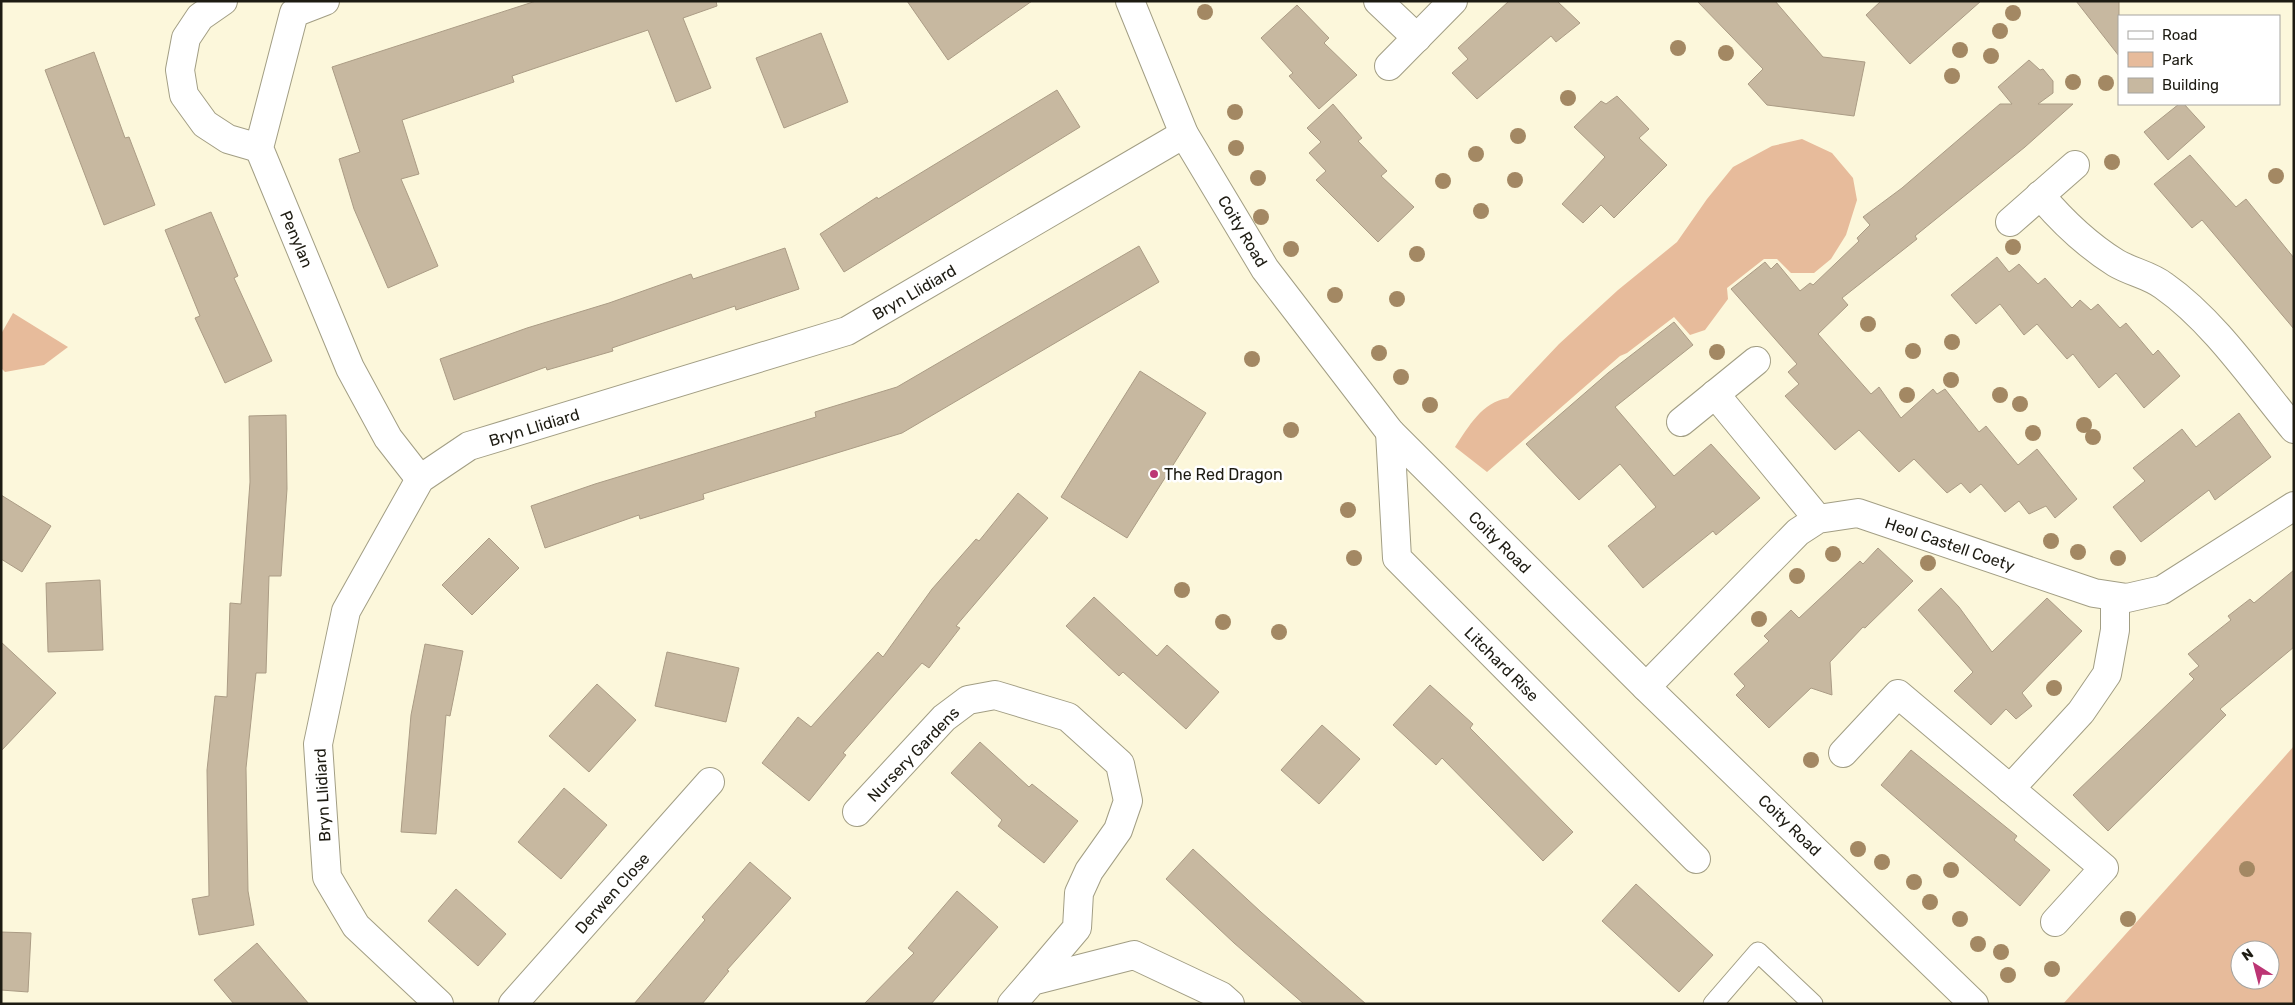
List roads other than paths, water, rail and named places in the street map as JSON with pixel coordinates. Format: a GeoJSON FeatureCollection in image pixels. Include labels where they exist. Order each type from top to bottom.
{"type":"FeatureCollection","features":[{"type":"Feature","properties":{"kind":"street"},"geometry":{"type":"LineString","coordinates":[[223,1],[200,17],[186,38],[180,70],[184,95],[205,124],[228,139],[259,148],[283,7],[325,1]]}},
{"type":"Feature","properties":{"kind":"street"},"geometry":{"type":"LineString","coordinates":[[1378,1],[1417,38]]}},
{"type":"Feature","properties":{"kind":"street"},"geometry":{"type":"LineString","coordinates":[[1389,66],[1452,1]]}},
{"type":"Feature","properties":{"kind":"street","name":"Coity Road"},"geometry":{"type":"LineString","coordinates":[[1133,2],[1184,134],[1265,269],[1390,432],[1646,687],[1974,1004]]}},
{"type":"Feature","properties":{"kind":"street","name":"Bryn Llidiard"},"geometry":{"type":"LineString","coordinates":[[439,1004],[356,926],[327,877],[318,744],[346,610],[420,479],[469,446],[847,331],[1184,134]]}},
{"type":"Feature","properties":{"kind":"street","name":"Penylan"},"geometry":{"type":"LineString","coordinates":[[259,148],[350,368],[388,438],[420,479]]}},
{"type":"Feature","properties":{"kind":"street"},"geometry":{"type":"LineString","coordinates":[[2010,222],[2075,165]]}},
{"type":"Feature","properties":{"kind":"street"},"geometry":{"type":"LineString","coordinates":[[2040,195],[2060,219],[2082,238],[2117,263],[2163,284],[2198,313],[2294,429]]}},
{"type":"Feature","properties":{"kind":"street"},"geometry":{"type":"LineString","coordinates":[[1681,422],[1756,361]]}},
{"type":"Feature","properties":{"kind":"street"},"geometry":{"type":"LineString","coordinates":[[1715,394],[1818,519]]}},
{"type":"Feature","properties":{"kind":"street","name":"Litchard Rise"},"geometry":{"type":"LineString","coordinates":[[1390,432],[1397,558],[1696,859]]}},
{"type":"Feature","properties":{"kind":"street","name":"Heol Castell Coety"},"geometry":{"type":"LineString","coordinates":[[1646,687],[1798,532],[1818,519],[1858,514],[2094,593],[2127,598],[2162,590],[2294,506]]}},
{"type":"Feature","properties":{"kind":"street"},"geometry":{"type":"LineString","coordinates":[[2010,789],[2081,712],[2107,674],[2116,630],[2115,597]]}},
{"type":"Feature","properties":{"kind":"street"},"geometry":{"type":"LineString","coordinates":[[1844,753],[1898,694],[2104,868],[2055,922]]}},
{"type":"Feature","properties":{"kind":"street","name":"Nursery Gardens"},"geometry":{"type":"LineString","coordinates":[[857,812],[944,718],[968,700],[995,695],[1068,717],[1120,764],[1128,801],[1118,830],[1089,871],[1079,893],[1077,928],[1012,1004]]}},
{"type":"Feature","properties":{"kind":"street","name":"Derwen Close"},"geometry":{"type":"LineString","coordinates":[[513,1004],[710,782]]}},
{"type":"Feature","properties":{"kind":"street"},"geometry":{"type":"LineString","coordinates":[[1032,981],[1134,955],[1221,996],[1230,1004]]}},
{"type":"Feature","properties":{"kind":"lane"},"geometry":{"type":"LineString","coordinates":[[1713,1004],[1758,952],[1813,1004]]}},
{"type":"Feature","properties":{"kind":"place","name":"The Red Dragon"},"geometry":{"type":"Point","coordinates":[1154,474]}}]}
